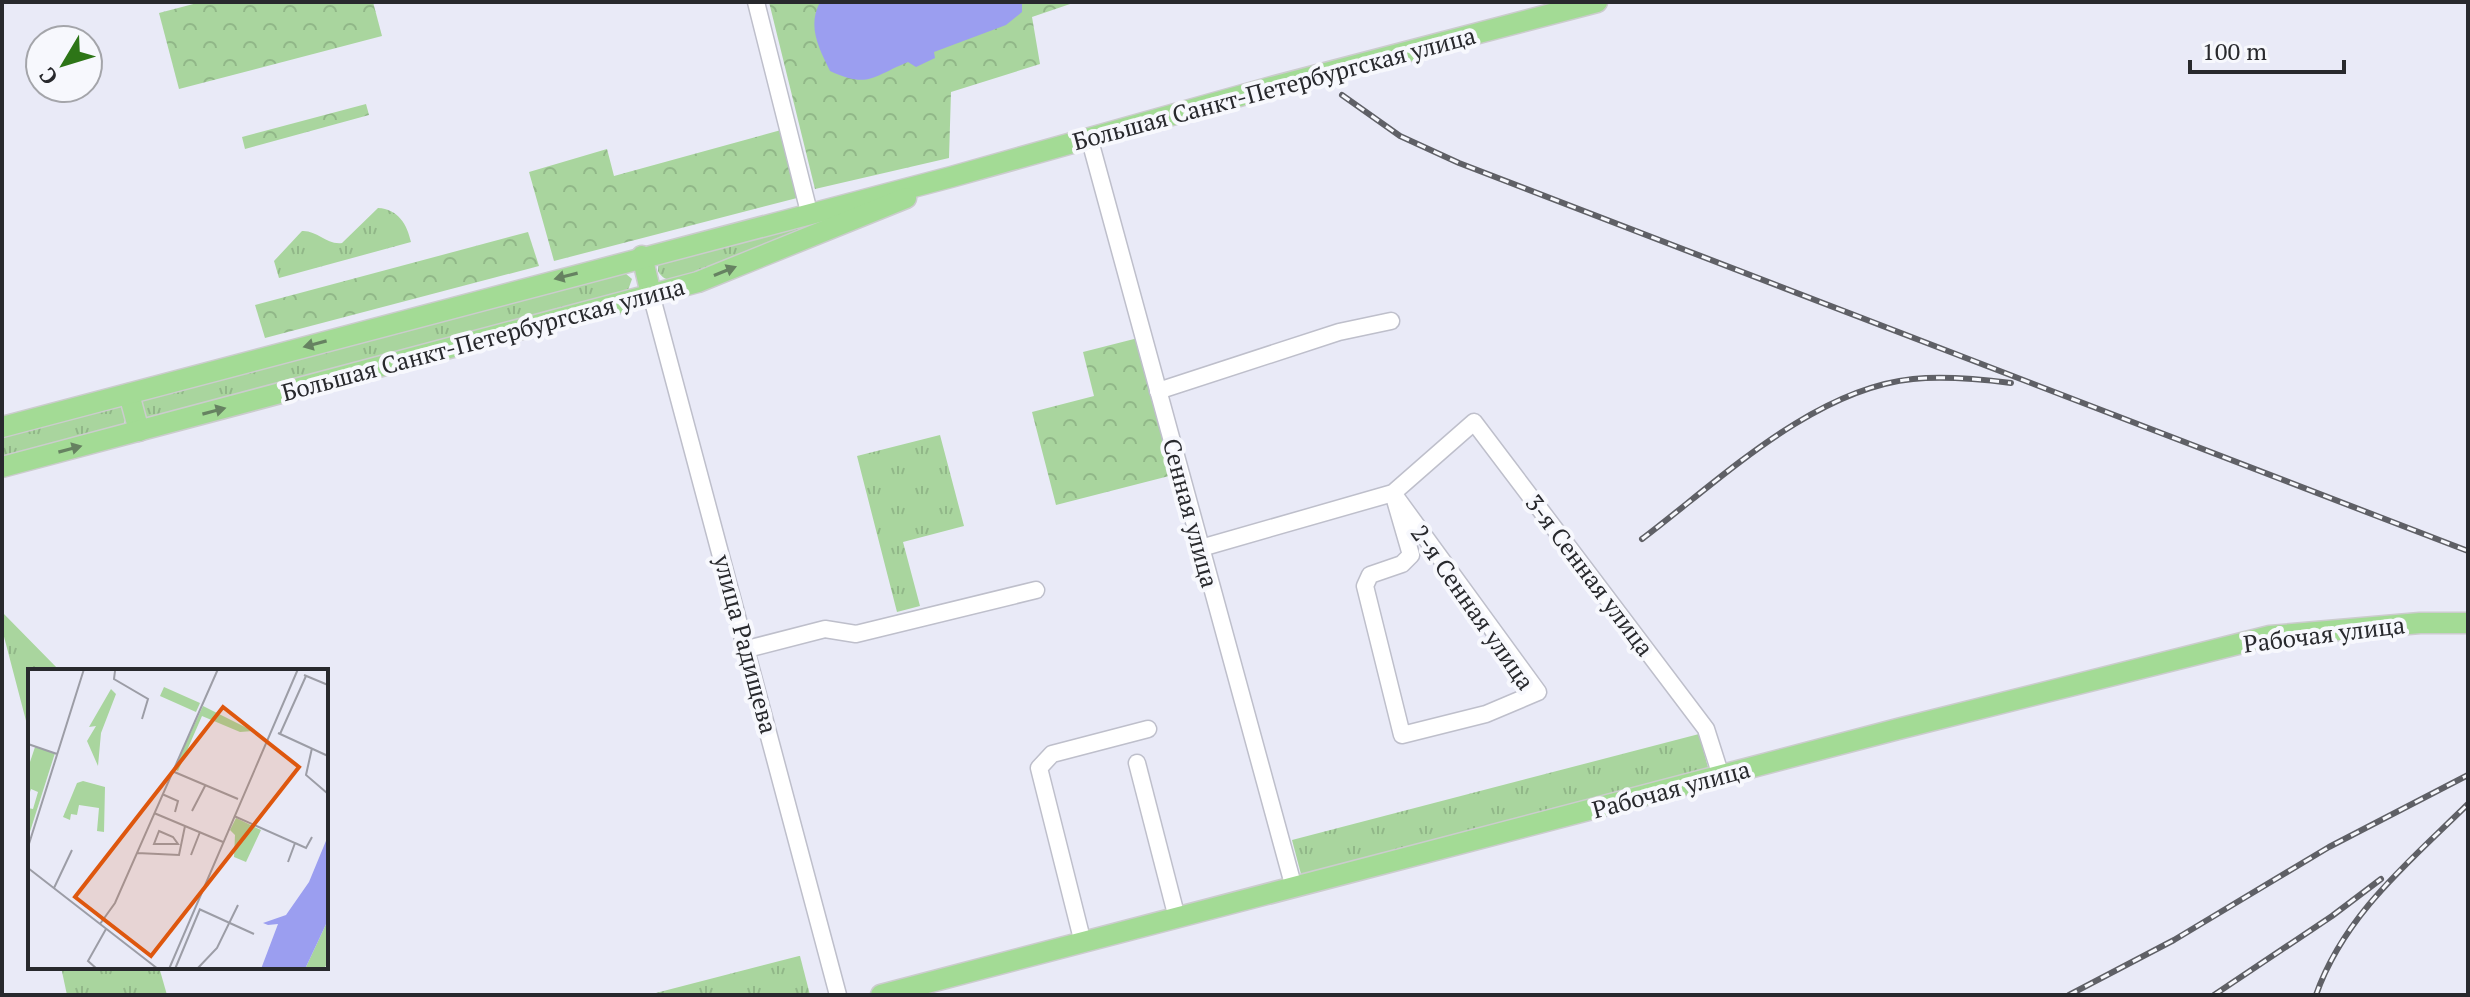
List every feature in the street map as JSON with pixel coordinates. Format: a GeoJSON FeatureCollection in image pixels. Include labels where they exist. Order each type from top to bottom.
{"type":"FeatureCollection","features":[{"type":"Feature","properties":{"kind":"main road","name":"Большая Санкт-Петербургская улица"},"geometry":{"type":"LineString","coordinates":[[2,427],[951,177],[1089,137],[1597,2]]}},
{"type":"Feature","properties":{"kind":"main road","name":"Большая Санкт-Петербургская улица"},"geometry":{"type":"LineString","coordinates":[[2,467],[698,282],[951,177]]}},
{"type":"Feature","properties":{"kind":"main road"},"geometry":{"type":"LineString","coordinates":[[642,256],[651,294]]}},
{"type":"Feature","properties":{"kind":"main road"},"geometry":{"type":"LineString","coordinates":[[129,394],[139,431]]}},
{"type":"Feature","properties":{"kind":"main road","name":"Рабочая улица"},"geometry":{"type":"LineString","coordinates":[[881,995],[2270,636],[2420,623],[2468,623]]}},
{"type":"Feature","properties":{"kind":"street"},"geometry":{"type":"LineString","coordinates":[[756,2],[809,212]]}},
{"type":"Feature","properties":{"kind":"street","name":"Сенная улица"},"geometry":{"type":"LineString","coordinates":[[1089,137],[1294,888]]}},
{"type":"Feature","properties":{"kind":"street","name":"улица Радищева"},"geometry":{"type":"LineString","coordinates":[[651,294],[838,995]]}},
{"type":"Feature","properties":{"kind":"street"},"geometry":{"type":"LineString","coordinates":[[1158,391],[1339,332],[1391,321]]}},
{"type":"Feature","properties":{"kind":"street","name":"3-я Сенная улица"},"geometry":{"type":"LineString","coordinates":[[1393,493],[1474,422],[1706,729],[1721,776]]}},
{"type":"Feature","properties":{"kind":"street"},"geometry":{"type":"LineString","coordinates":[[1201,548],[1393,493]]}},
{"type":"Feature","properties":{"kind":"street","name":"2-я Сенная улица"},"geometry":{"type":"LineString","coordinates":[[1393,493],[1538,692],[1486,714],[1402,735],[1365,586],[1370,575],[1402,564],[1411,555],[1393,493]]}},
{"type":"Feature","properties":{"kind":"street"},"geometry":{"type":"LineString","coordinates":[[747,649],[825,629],[856,634],[1036,590]]}},
{"type":"Feature","properties":{"kind":"street"},"geometry":{"type":"LineString","coordinates":[[1083,943],[1039,768],[1052,754],[1148,729]]}},
{"type":"Feature","properties":{"kind":"street"},"geometry":{"type":"LineString","coordinates":[[1137,763],[1177,918]]}},
{"type":"Feature","properties":{"kind":"green space"},"geometry":{"type":"Polygon","coordinates":[[[201,2],[373,2],[382,36],[179,89],[159,13],[201,2]]]}},
{"type":"Feature","properties":{"kind":"green space"},"geometry":{"type":"Polygon","coordinates":[[[769,2],[1076,2],[1032,17],[1040,64],[951,92],[949,158],[815,189],[769,2]]]}},
{"type":"Feature","properties":{"kind":"green space"},"geometry":{"type":"Polygon","coordinates":[[[366,104],[369,115],[245,149],[242,137],[366,104]]]}},
{"type":"Feature","properties":{"kind":"green space"},"geometry":{"type":"Polygon","coordinates":[[[781,130],[797,198],[554,261],[529,172],[607,149],[614,176],[781,130]]]}},
{"type":"Feature","properties":{"kind":"green space"},"geometry":{"type":"Polygon","coordinates":[[[878,201],[689,277],[666,279],[658,271],[659,260],[878,201]]]}},
{"type":"Feature","properties":{"kind":"green space"},"geometry":{"type":"Polygon","coordinates":[[[378,208],[396,214],[407,229],[411,242],[279,278],[274,261],[302,231],[342,243],[378,208]]]}},
{"type":"Feature","properties":{"kind":"green space"},"geometry":{"type":"Polygon","coordinates":[[[528,232],[539,266],[265,338],[255,305],[528,232]]]}},
{"type":"Feature","properties":{"kind":"green space"},"geometry":{"type":"Polygon","coordinates":[[[618,267],[632,279],[626,296],[149,422],[140,409],[142,394],[618,267]]]}},
{"type":"Feature","properties":{"kind":"green space"},"geometry":{"type":"Polygon","coordinates":[[[1138,338],[1173,475],[1056,505],[1032,412],[1094,396],[1083,352],[1138,338]]]}},
{"type":"Feature","properties":{"kind":"green space"},"geometry":{"type":"Polygon","coordinates":[[[117,402],[126,414],[123,429],[2,460],[2,432],[117,402]]]}},
{"type":"Feature","properties":{"kind":"green space"},"geometry":{"type":"Polygon","coordinates":[[[940,435],[964,526],[903,542],[920,606],[897,612],[857,456],[940,435]]]}},
{"type":"Feature","properties":{"kind":"green space"},"geometry":{"type":"Polygon","coordinates":[[[2,612],[58,669],[28,669],[28,728],[2,629],[2,612]]]}},
{"type":"Feature","properties":{"kind":"green space"},"geometry":{"type":"Polygon","coordinates":[[[1699,734],[1709,771],[1302,878],[1292,840],[1699,734]]]}},
{"type":"Feature","properties":{"kind":"green space"},"geometry":{"type":"Polygon","coordinates":[[[799,956],[810,995],[648,995],[799,956]]]}},
{"type":"Feature","properties":{"kind":"green space"},"geometry":{"type":"Polygon","coordinates":[[[61,969],[160,969],[167,995],[67,995],[61,969]]]}},
{"type":"Feature","properties":{"kind":"water"},"geometry":{"type":"Polygon","coordinates":[[[820,2],[1022,2],[1022,12],[1006,25],[934,52],[935,58],[916,67],[908,62],[863,80],[830,71],[815,29],[820,2]]]}},
{"type":"Feature","properties":{"kind":"railway"},"geometry":{"type":"LineString","coordinates":[[1342,95],[1400,136],[1459,163],[2468,551]]}},
{"type":"Feature","properties":{"kind":"railway"},"geometry":{"type":"LineString","coordinates":[[1642,539],[1769,441],[1839,400],[1876,386],[1913,379],[1962,378],[2011,383]]}},
{"type":"Feature","properties":{"kind":"railway"},"geometry":{"type":"LineString","coordinates":[[2069,995],[2174,940],[2329,847],[2468,775]]}},
{"type":"Feature","properties":{"kind":"railway"},"geometry":{"type":"LineString","coordinates":[[2316,995],[2343,940],[2380,891],[2468,804]]}},
{"type":"Feature","properties":{"kind":"railway"},"geometry":{"type":"LineString","coordinates":[[2214,995],[2332,916],[2381,879]]}}]}
